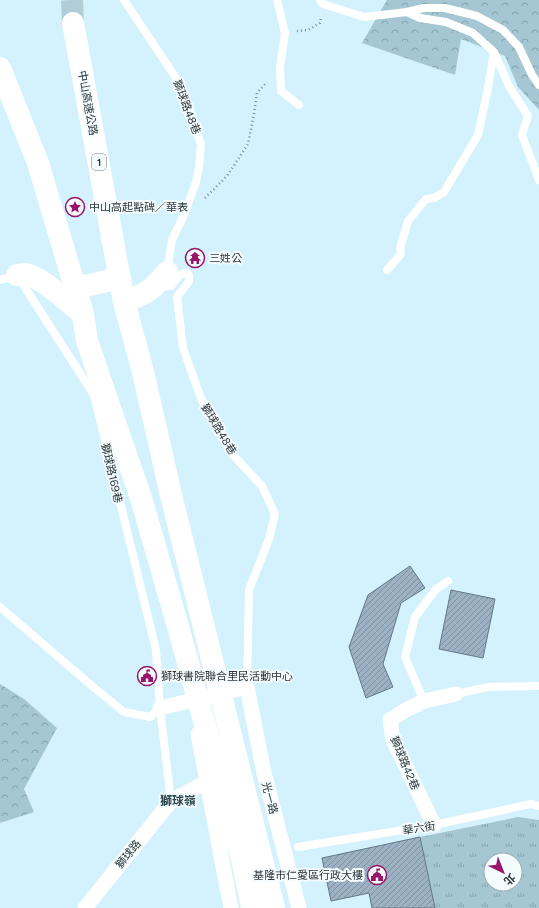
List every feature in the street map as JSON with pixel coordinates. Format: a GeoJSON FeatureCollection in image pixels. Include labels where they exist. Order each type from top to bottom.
{"type":"FeatureCollection","features":[{"type":"Feature","properties":{"kind":"highway","name":"中山高速公路"},"geometry":{"type":"LineString","coordinates":[[73,23],[124,302],[143,372],[171,495],[274,908]]}},
{"type":"Feature","properties":{"kind":"highway"},"geometry":{"type":"LineString","coordinates":[[0,68],[38,164],[76,288],[83,314],[87,341],[141,498],[242,859],[252,908]]}},
{"type":"Feature","properties":{"kind":"highway"},"geometry":{"type":"LineString","coordinates":[[9,278],[25,274],[34,277],[44,283],[83,314]]}},
{"type":"Feature","properties":{"kind":"highway"},"geometry":{"type":"LineString","coordinates":[[76,288],[120,278]]}},
{"type":"Feature","properties":{"kind":"highway"},"geometry":{"type":"LineString","coordinates":[[124,302],[144,294],[161,280]]}},
{"type":"Feature","properties":{"kind":"street"},"geometry":{"type":"LineString","coordinates":[[160,708],[247,687]]}},
{"type":"Feature","properties":{"kind":"street","name":"光一路"},"geometry":{"type":"LineString","coordinates":[[247,687],[264,773],[299,908]]}},
{"type":"Feature","properties":{"kind":"street","name":"獅球路42巷"},"geometry":{"type":"LineString","coordinates":[[434,826],[393,740],[390,720],[424,701],[456,694]]}},
{"type":"Feature","properties":{"kind":"street"},"geometry":{"type":"LineString","coordinates":[[192,700],[206,782],[231,908]]}},
{"type":"Feature","properties":{"kind":"street"},"geometry":{"type":"LineString","coordinates":[[171,801],[206,782],[264,773]]}},
{"type":"Feature","properties":{"kind":"street","name":"獅球路"},"geometry":{"type":"LineString","coordinates":[[85,908],[171,801]]}},
{"type":"Feature","properties":{"kind":"lane","name":"獅球路48巷"},"geometry":{"type":"LineString","coordinates":[[124,0],[178,81],[189,107],[201,146],[199,167],[184,215],[172,240],[161,280],[171,286],[180,275],[186,272],[189,275],[189,281],[177,297],[183,348],[202,401],[221,433],[230,452],[262,486],[275,514],[269,539],[249,590],[247,687]]}},
{"type":"Feature","properties":{"kind":"lane"},"geometry":{"type":"LineString","coordinates":[[277,0],[285,33],[280,68],[281,91],[299,105]]}},
{"type":"Feature","properties":{"kind":"lane"},"geometry":{"type":"LineString","coordinates":[[324,1],[364,17],[407,12],[424,8],[445,8],[477,16],[503,30],[519,47],[539,86]]}},
{"type":"Feature","properties":{"kind":"lane"},"geometry":{"type":"LineString","coordinates":[[407,12],[420,18],[446,22],[473,33],[494,52],[509,86],[528,116],[522,135],[539,180]]}},
{"type":"Feature","properties":{"kind":"lane"},"geometry":{"type":"LineString","coordinates":[[387,270],[401,254],[400,248],[408,221],[426,199],[434,198],[444,192],[478,135],[494,52]]}},
{"type":"Feature","properties":{"kind":"lane","name":"獅球路169巷"},"geometry":{"type":"LineString","coordinates":[[9,278],[94,395],[156,650],[160,708],[171,801]]}},
{"type":"Feature","properties":{"kind":"lane"},"geometry":{"type":"LineString","coordinates":[[424,701],[405,657],[416,616],[436,589],[448,581]]}},
{"type":"Feature","properties":{"kind":"lane"},"geometry":{"type":"LineString","coordinates":[[0,608],[124,712],[150,717],[160,708]]}},
{"type":"Feature","properties":{"kind":"lane"},"geometry":{"type":"LineString","coordinates":[[456,694],[488,687],[539,686]]}},
{"type":"Feature","properties":{"kind":"lane","name":"華六街"},"geometry":{"type":"LineString","coordinates":[[298,846],[434,826],[531,804],[539,806]]}},
{"type":"Feature","properties":{"kind":"path"},"geometry":{"type":"LineString","coordinates":[[285,33],[308,30],[320,23],[324,1]]}},
{"type":"Feature","properties":{"kind":"path"},"geometry":{"type":"LineString","coordinates":[[184,215],[200,203],[227,176],[244,151],[248,144],[257,93],[280,68]]}},
{"type":"Feature","properties":{"kind":"green space"},"geometry":{"type":"Polygon","coordinates":[[[387,0],[539,0],[539,110],[518,87],[505,56],[461,39],[455,75],[362,43],[387,0]]]}},
{"type":"Feature","properties":{"kind":"green space"},"geometry":{"type":"Polygon","coordinates":[[[0,684],[24,699],[57,728],[24,789],[34,812],[0,823],[0,684]]]}},
{"type":"Feature","properties":{"kind":"green space"},"geometry":{"type":"Polygon","coordinates":[[[518,817],[539,820],[539,908],[435,908],[420,837],[518,817]]]}},
{"type":"Feature","properties":{"kind":"building"},"geometry":{"type":"Polygon","coordinates":[[[410,566],[425,588],[401,603],[383,664],[393,687],[366,698],[349,647],[368,595],[410,566]]]}},
{"type":"Feature","properties":{"kind":"building"},"geometry":{"type":"Polygon","coordinates":[[[451,590],[495,599],[483,658],[439,649],[451,590]]]}},
{"type":"Feature","properties":{"kind":"building","name":"基隆市仁愛區行政大樓"},"geometry":{"type":"Polygon","coordinates":[[[420,837],[435,908],[372,908],[369,893],[331,901],[322,858],[420,837]]]}},
{"type":"Feature","properties":{"kind":"tunnel"},"geometry":{"type":"LineString","coordinates":[[72,0],[73,23]]}},
{"type":"Feature","properties":{"kind":"place","name":"中山高起點碑／華表"},"geometry":{"type":"Point","coordinates":[75,207]}},
{"type":"Feature","properties":{"kind":"place","name":"三姓公"},"geometry":{"type":"Point","coordinates":[195,258]}},
{"type":"Feature","properties":{"kind":"place","name":"獅球書院聯合里民活動中心"},"geometry":{"type":"Point","coordinates":[147,676]}},
{"type":"Feature","properties":{"kind":"place","name":"基隆市仁愛區行政大樓"},"geometry":{"type":"Point","coordinates":[377,875]}},
{"type":"Feature","properties":{"kind":"district","name":"獅球嶺"},"geometry":{"type":"Point","coordinates":[178,801]}}]}
